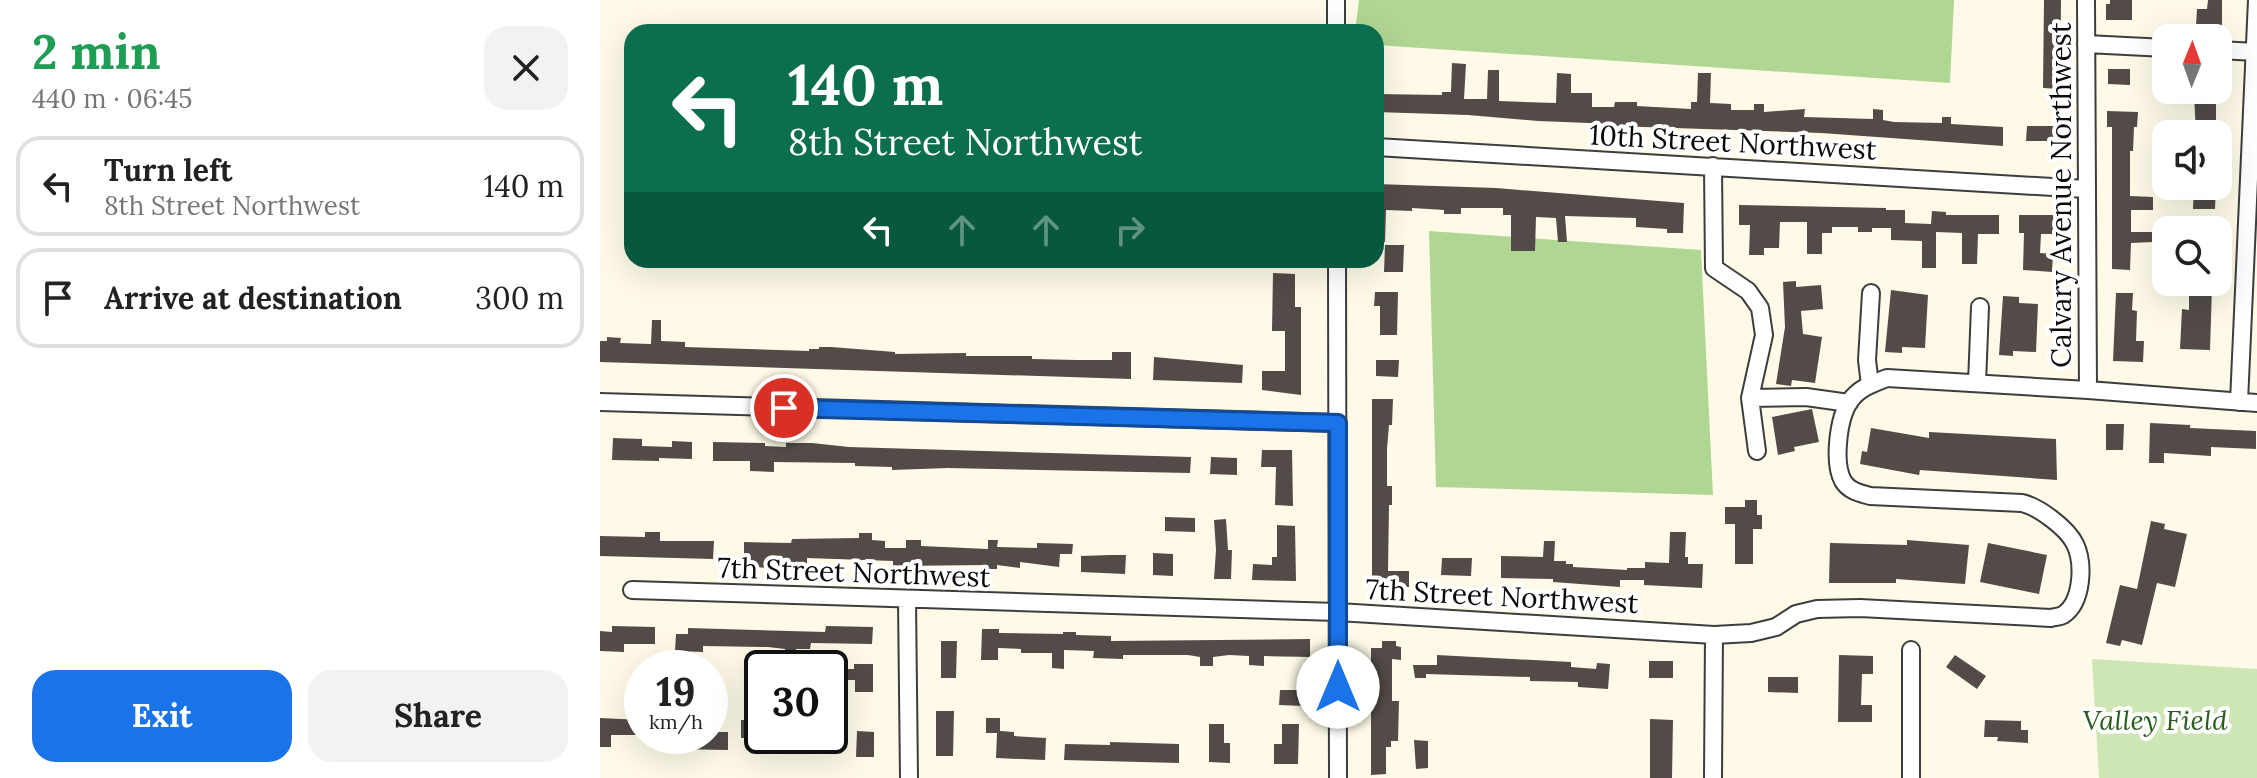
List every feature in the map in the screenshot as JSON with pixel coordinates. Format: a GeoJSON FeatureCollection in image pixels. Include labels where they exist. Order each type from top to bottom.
{"type":"FeatureCollection","features":[{"type":"Feature","properties":{"kind":"street"},"geometry":{"type":"LineString","coordinates":[[1336,0],[1336,24]]}},
{"type":"Feature","properties":{"kind":"street","name":"Calvary Avenue Northwest"},"geometry":{"type":"LineString","coordinates":[[2086,0],[2088,390]]}},
{"type":"Feature","properties":{"kind":"street"},"geometry":{"type":"LineString","coordinates":[[2239,402],[2257,0]]}},
{"type":"Feature","properties":{"kind":"street"},"geometry":{"type":"LineString","coordinates":[[2086,44],[2152,47]]}},
{"type":"Feature","properties":{"kind":"street"},"geometry":{"type":"LineString","coordinates":[[2232,51],[2256,52]]}},
{"type":"Feature","properties":{"kind":"street","name":"10th Street Northwest"},"geometry":{"type":"LineString","coordinates":[[1384,147],[2086,189]]}},
{"type":"Feature","properties":{"kind":"street"},"geometry":{"type":"LineString","coordinates":[[1713,166],[1714,268],[1748,291],[1760,308],[1764,335],[1750,398],[1757,451]]}},
{"type":"Feature","properties":{"kind":"street"},"geometry":{"type":"LineString","coordinates":[[1337,268],[1338,778]]}},
{"type":"Feature","properties":{"kind":"street"},"geometry":{"type":"LineString","coordinates":[[1870,385],[1867,360],[1871,293]]}},
{"type":"Feature","properties":{"kind":"street"},"geometry":{"type":"LineString","coordinates":[[1977,383],[1980,307]]}},
{"type":"Feature","properties":{"kind":"street"},"geometry":{"type":"LineString","coordinates":[[1750,398],[1806,397],[1849,403],[1864,387],[1887,378],[2257,403]]}},
{"type":"Feature","properties":{"kind":"street"},"geometry":{"type":"LineString","coordinates":[[600,402],[1338,423]]}},
{"type":"Feature","properties":{"kind":"street","name":"7th Street Northwest"},"geometry":{"type":"LineString","coordinates":[[632,590],[907,601],[1338,612],[1714,635],[1751,633],[1776,627],[1796,614],[1817,609],[1860,608],[2051,618],[2063,615],[2078,592],[2079,572],[2074,542],[2035,506],[1870,496],[1851,490],[1843,480],[1838,443],[1841,419],[1849,403]]}},
{"type":"Feature","properties":{"kind":"street"},"geometry":{"type":"LineString","coordinates":[[907,601],[909,778]]}},
{"type":"Feature","properties":{"kind":"street"},"geometry":{"type":"LineString","coordinates":[[1713,778],[1714,635]]}},
{"type":"Feature","properties":{"kind":"street"},"geometry":{"type":"LineString","coordinates":[[1911,650],[1911,778]]}},
{"type":"Feature","properties":{"kind":"green space"},"geometry":{"type":"Polygon","coordinates":[[[1359,0],[1954,0],[1950,83],[1384,46],[1384,24],[1356,24],[1359,0]]]}},
{"type":"Feature","properties":{"kind":"green space"},"geometry":{"type":"Polygon","coordinates":[[[1429,231],[1701,250],[1713,495],[1436,487],[1429,231]]]}},
{"type":"Feature","properties":{"kind":"green space","name":"Valley Field"},"geometry":{"type":"Polygon","coordinates":[[[2092,659],[2257,669],[2257,778],[2099,778],[2092,659]]]}},
{"type":"Feature","properties":{"kind":"building"},"geometry":{"type":"Polygon","coordinates":[[[2044,0],[2061,0],[2060,89],[2043,88],[2044,0]]]}},
{"type":"Feature","properties":{"kind":"building"},"geometry":{"type":"Polygon","coordinates":[[[2110,0],[2132,0],[2132,20],[2106,20],[2106,4],[2110,4],[2110,0]]]}},
{"type":"Feature","properties":{"kind":"building"},"geometry":{"type":"Polygon","coordinates":[[[2208,0],[2222,0],[2222,24],[2196,24],[2197,9],[2207,9],[2208,0]]]}},
{"type":"Feature","properties":{"kind":"building"},"geometry":{"type":"Polygon","coordinates":[[[1452,63],[1466,64],[1464,99],[1487,99],[1488,70],[1499,70],[1499,101],[1556,103],[1557,73],[1571,74],[1571,93],[1592,93],[1592,107],[1614,107],[1615,102],[1637,102],[1637,106],[1691,109],[1691,102],[1697,102],[1698,73],[1711,73],[1710,103],[1731,104],[1731,110],[1754,110],[1754,104],[1764,104],[1764,112],[1805,109],[1804,117],[1873,119],[1873,109],[1883,110],[1883,120],[1894,122],[1942,123],[1942,117],[1951,117],[1951,124],[2003,127],[2003,146],[1821,133],[1614,126],[1384,112],[1384,94],[1442,95],[1442,92],[1451,92],[1452,63]]]}},
{"type":"Feature","properties":{"kind":"building"},"geometry":{"type":"Polygon","coordinates":[[[2108,69],[2130,69],[2130,85],[2108,84],[2108,69]]]}},
{"type":"Feature","properties":{"kind":"building"},"geometry":{"type":"Polygon","coordinates":[[[2194,104],[2216,104],[2216,120],[2195,120],[2194,104]]]}},
{"type":"Feature","properties":{"kind":"building"},"geometry":{"type":"Polygon","coordinates":[[[2107,111],[2138,112],[2133,151],[2130,151],[2130,196],[2152,197],[2153,210],[2131,210],[2131,232],[2152,232],[2152,242],[2131,243],[2130,270],[2112,269],[2112,127],[2107,127],[2107,111]]]}},
{"type":"Feature","properties":{"kind":"building"},"geometry":{"type":"Polygon","coordinates":[[[2027,126],[2059,126],[2059,141],[2026,141],[2027,126]]]}},
{"type":"Feature","properties":{"kind":"building"},"geometry":{"type":"Polygon","coordinates":[[[1384,184],[1496,188],[1684,203],[1683,233],[1636,227],[1636,218],[1565,216],[1567,242],[1558,242],[1556,218],[1536,217],[1535,251],[1511,251],[1511,215],[1503,215],[1503,208],[1461,208],[1461,214],[1412,208],[1412,211],[1386,210],[1385,242],[1384,184]]]}},
{"type":"Feature","properties":{"kind":"building"},"geometry":{"type":"Polygon","coordinates":[[[2193,200],[2215,200],[2215,209],[2193,209],[2193,200]]]}},
{"type":"Feature","properties":{"kind":"building"},"geometry":{"type":"Polygon","coordinates":[[[1739,205],[1886,208],[1905,210],[1905,223],[1931,224],[1932,211],[1946,212],[1946,215],[1999,215],[1999,234],[1978,234],[1977,264],[1962,264],[1962,233],[1936,232],[1936,268],[1922,268],[1922,241],[1891,240],[1891,228],[1858,232],[1858,227],[1832,227],[1832,233],[1822,233],[1822,254],[1807,254],[1807,222],[1780,222],[1779,248],[1764,248],[1764,255],[1749,255],[1750,225],[1739,225],[1739,205]]]}},
{"type":"Feature","properties":{"kind":"building"},"geometry":{"type":"Polygon","coordinates":[[[2019,215],[2056,215],[2055,234],[2041,234],[2040,253],[2053,254],[2052,272],[2023,270],[2024,233],[2019,233],[2019,215]]]}},
{"type":"Feature","properties":{"kind":"building"},"geometry":{"type":"Polygon","coordinates":[[[1385,245],[1404,245],[1403,272],[1384,272],[1385,245]]]}},
{"type":"Feature","properties":{"kind":"building"},"geometry":{"type":"Polygon","coordinates":[[[1273,273],[1295,274],[1295,307],[1301,307],[1301,395],[1262,390],[1262,371],[1285,371],[1285,331],[1272,331],[1273,273]]]}},
{"type":"Feature","properties":{"kind":"building"},"geometry":{"type":"Polygon","coordinates":[[[1796,281],[1796,287],[1821,285],[1823,309],[1801,311],[1803,334],[1822,337],[1815,383],[1792,380],[1791,386],[1776,384],[1785,327],[1783,282],[1796,281]]]}},
{"type":"Feature","properties":{"kind":"building"},"geometry":{"type":"Polygon","coordinates":[[[1891,290],[1928,295],[1925,348],[1902,347],[1902,353],[1885,352],[1891,290]]]}},
{"type":"Feature","properties":{"kind":"building"},"geometry":{"type":"Polygon","coordinates":[[[1375,292],[1398,292],[1397,335],[1380,335],[1380,306],[1374,306],[1375,292]]]}},
{"type":"Feature","properties":{"kind":"building"},"geometry":{"type":"Polygon","coordinates":[[[2116,293],[2133,293],[2132,310],[2137,311],[2136,341],[2144,341],[2143,362],[2113,361],[2116,293]]]}},
{"type":"Feature","properties":{"kind":"building"},"geometry":{"type":"Polygon","coordinates":[[[2003,296],[2019,297],[2019,303],[2038,304],[2036,352],[2013,351],[2013,356],[1999,355],[2003,296]]]}},
{"type":"Feature","properties":{"kind":"building"},"geometry":{"type":"Polygon","coordinates":[[[2189,296],[2212,296],[2210,350],[2180,349],[2182,309],[2189,310],[2189,296]]]}},
{"type":"Feature","properties":{"kind":"building"},"geometry":{"type":"Polygon","coordinates":[[[652,320],[661,320],[661,341],[685,342],[685,347],[809,351],[831,347],[895,354],[966,353],[966,356],[1077,360],[1112,360],[1112,352],[1131,352],[1131,379],[600,362],[600,341],[607,341],[607,337],[621,338],[620,343],[651,344],[652,320]]]}},
{"type":"Feature","properties":{"kind":"building"},"geometry":{"type":"Polygon","coordinates":[[[1154,357],[1243,365],[1242,383],[1153,380],[1154,357]]]}},
{"type":"Feature","properties":{"kind":"building"},"geometry":{"type":"Polygon","coordinates":[[[1376,360],[1399,360],[1398,377],[1376,376],[1376,360]]]}},
{"type":"Feature","properties":{"kind":"building"},"geometry":{"type":"Polygon","coordinates":[[[1372,399],[1393,399],[1387,449],[1387,486],[1392,486],[1388,571],[1409,571],[1409,587],[1372,587],[1372,399]]]}},
{"type":"Feature","properties":{"kind":"building"},"geometry":{"type":"Polygon","coordinates":[[[1812,409],[1819,442],[1794,447],[1795,451],[1778,455],[1772,417],[1812,409]]]}},
{"type":"Feature","properties":{"kind":"building"},"geometry":{"type":"Polygon","coordinates":[[[2150,423],[2256,431],[2256,449],[2211,447],[2211,456],[2164,453],[2164,463],[2149,463],[2150,423]]]}},
{"type":"Feature","properties":{"kind":"building"},"geometry":{"type":"Polygon","coordinates":[[[2106,424],[2124,424],[2123,450],[2106,450],[2106,424]]]}},
{"type":"Feature","properties":{"kind":"building"},"geometry":{"type":"Polygon","coordinates":[[[1871,428],[1929,438],[1929,432],[2056,439],[2057,480],[1920,470],[1919,475],[1860,464],[1862,451],[1867,452],[1871,428]]]}},
{"type":"Feature","properties":{"kind":"building"},"geometry":{"type":"Polygon","coordinates":[[[613,438],[642,439],[642,446],[672,447],[672,441],[692,442],[692,459],[612,460],[613,438]]]}},
{"type":"Feature","properties":{"kind":"building"},"geometry":{"type":"Polygon","coordinates":[[[713,442],[765,443],[765,446],[786,447],[786,443],[812,443],[849,447],[1191,457],[1190,473],[948,468],[892,470],[892,467],[855,466],[855,463],[774,462],[774,472],[750,471],[750,461],[713,461],[713,442]]]}},
{"type":"Feature","properties":{"kind":"building"},"geometry":{"type":"Polygon","coordinates":[[[1262,450],[1292,450],[1293,506],[1275,505],[1276,467],[1261,467],[1262,450]]]}},
{"type":"Feature","properties":{"kind":"building"},"geometry":{"type":"Polygon","coordinates":[[[1211,457],[1237,458],[1237,475],[1210,474],[1211,457]]]}},
{"type":"Feature","properties":{"kind":"building"},"geometry":{"type":"Polygon","coordinates":[[[1745,500],[1757,500],[1757,515],[1762,515],[1762,529],[1753,529],[1753,564],[1735,564],[1735,524],[1725,524],[1725,507],[1745,507],[1745,500]]]}},
{"type":"Feature","properties":{"kind":"building"},"geometry":{"type":"Polygon","coordinates":[[[1165,517],[1195,518],[1195,532],[1165,531],[1165,517]]]}},
{"type":"Feature","properties":{"kind":"building"},"geometry":{"type":"Polygon","coordinates":[[[1226,519],[1228,550],[1232,550],[1231,579],[1214,579],[1214,520],[1226,519]]]}},
{"type":"Feature","properties":{"kind":"building"},"geometry":{"type":"Polygon","coordinates":[[[2151,521],[2165,524],[2164,529],[2187,534],[2175,587],[2157,583],[2142,645],[2122,640],[2120,646],[2106,643],[2120,585],[2137,589],[2151,521]]]}},
{"type":"Feature","properties":{"kind":"building"},"geometry":{"type":"Polygon","coordinates":[[[1277,525],[1295,526],[1296,581],[1252,580],[1253,564],[1272,565],[1272,557],[1277,557],[1277,525]]]}},
{"type":"Feature","properties":{"kind":"building"},"geometry":{"type":"Polygon","coordinates":[[[645,532],[660,532],[660,541],[714,541],[713,559],[600,556],[600,536],[645,537],[645,532]]]}},
{"type":"Feature","properties":{"kind":"building"},"geometry":{"type":"Polygon","coordinates":[[[1670,532],[1686,532],[1685,557],[1688,557],[1688,564],[1703,564],[1702,588],[1644,585],[1644,580],[1620,580],[1620,587],[1553,582],[1553,579],[1501,578],[1501,556],[1543,557],[1544,541],[1555,541],[1554,561],[1566,561],[1573,567],[1627,570],[1645,568],[1645,562],[1669,563],[1670,532]]]}},
{"type":"Feature","properties":{"kind":"building"},"geometry":{"type":"Polygon","coordinates":[[[859,533],[872,533],[872,540],[885,541],[885,548],[906,548],[906,540],[921,540],[921,546],[988,549],[988,540],[998,540],[997,547],[1037,548],[1037,543],[1073,544],[1072,554],[1060,554],[1059,567],[1020,562],[1020,568],[997,565],[997,569],[988,569],[988,565],[893,566],[893,561],[807,558],[807,564],[778,564],[778,569],[744,566],[744,542],[791,543],[792,539],[859,538],[859,533]]]}},
{"type":"Feature","properties":{"kind":"building"},"geometry":{"type":"Polygon","coordinates":[[[1907,540],[1969,545],[1965,584],[1896,579],[1896,583],[1829,583],[1830,543],[1907,545],[1907,540]]]}},
{"type":"Feature","properties":{"kind":"building"},"geometry":{"type":"Polygon","coordinates":[[[1988,543],[2047,555],[2039,594],[1980,582],[1988,543]]]}},
{"type":"Feature","properties":{"kind":"building"},"geometry":{"type":"Polygon","coordinates":[[[1153,553],[1173,554],[1173,576],[1153,575],[1153,553]]]}},
{"type":"Feature","properties":{"kind":"building"},"geometry":{"type":"Polygon","coordinates":[[[1126,555],[1125,574],[1081,572],[1081,556],[1126,555]]]}},
{"type":"Feature","properties":{"kind":"building"},"geometry":{"type":"Polygon","coordinates":[[[1442,558],[1472,558],[1471,576],[1441,575],[1442,558]]]}},
{"type":"Feature","properties":{"kind":"building"},"geometry":{"type":"Polygon","coordinates":[[[612,626],[655,627],[655,644],[624,644],[624,652],[600,651],[600,631],[612,632],[612,626]]]}},
{"type":"Feature","properties":{"kind":"building"},"geometry":{"type":"Polygon","coordinates":[[[826,626],[873,627],[872,644],[811,643],[810,649],[796,650],[703,646],[703,650],[675,650],[676,634],[688,634],[688,628],[825,632],[826,626]]]}},
{"type":"Feature","properties":{"kind":"building"},"geometry":{"type":"Polygon","coordinates":[[[982,629],[999,629],[999,633],[1076,632],[1076,635],[1111,636],[1111,641],[1310,639],[1310,657],[1264,656],[1264,666],[1249,665],[1249,656],[1229,655],[1213,657],[1213,666],[1200,666],[1200,657],[1188,655],[1093,658],[1094,651],[1064,650],[1064,669],[1052,668],[1052,653],[1021,653],[1021,649],[998,648],[998,660],[981,660],[982,629]]]}},
{"type":"Feature","properties":{"kind":"building"},"geometry":{"type":"Polygon","coordinates":[[[941,641],[957,641],[956,678],[941,678],[941,641]]]}},
{"type":"Feature","properties":{"kind":"building"},"geometry":{"type":"Polygon","coordinates":[[[1382,641],[1396,641],[1396,646],[1401,647],[1401,660],[1392,659],[1392,701],[1399,701],[1398,741],[1391,741],[1391,747],[1386,747],[1386,774],[1371,775],[1371,648],[1382,648],[1382,641]]]}},
{"type":"Feature","properties":{"kind":"building"},"geometry":{"type":"Polygon","coordinates":[[[1437,655],[1571,662],[1571,667],[1596,669],[1597,663],[1610,664],[1608,689],[1578,687],[1578,682],[1530,681],[1530,677],[1426,674],[1426,678],[1415,678],[1413,665],[1437,665],[1437,655]]]}},
{"type":"Feature","properties":{"kind":"building"},"geometry":{"type":"Polygon","coordinates":[[[1839,655],[1873,656],[1873,674],[1862,674],[1861,705],[1872,705],[1872,722],[1838,722],[1839,655]]]}},
{"type":"Feature","properties":{"kind":"building"},"geometry":{"type":"Polygon","coordinates":[[[1955,655],[1986,676],[1977,689],[1946,667],[1955,655]]]}},
{"type":"Feature","properties":{"kind":"building"},"geometry":{"type":"Polygon","coordinates":[[[1649,661],[1673,661],[1673,678],[1649,678],[1649,661]]]}},
{"type":"Feature","properties":{"kind":"building"},"geometry":{"type":"Polygon","coordinates":[[[854,664],[873,664],[873,692],[855,692],[855,680],[848,680],[848,669],[854,669],[854,664]]]}},
{"type":"Feature","properties":{"kind":"building"},"geometry":{"type":"Polygon","coordinates":[[[1768,677],[1798,677],[1798,693],[1768,692],[1768,677]]]}},
{"type":"Feature","properties":{"kind":"building"},"geometry":{"type":"Polygon","coordinates":[[[1280,690],[1305,690],[1304,706],[1279,705],[1280,690]]]}},
{"type":"Feature","properties":{"kind":"building"},"geometry":{"type":"Polygon","coordinates":[[[936,711],[954,711],[953,756],[936,756],[936,711]]]}},
{"type":"Feature","properties":{"kind":"building"},"geometry":{"type":"Polygon","coordinates":[[[600,718],[624,719],[624,735],[611,735],[611,747],[600,747],[600,718]]]}},
{"type":"Feature","properties":{"kind":"building"},"geometry":{"type":"Polygon","coordinates":[[[986,718],[1000,718],[1000,731],[1014,732],[1014,736],[1046,738],[1045,760],[996,758],[997,733],[986,733],[986,718]]]}},
{"type":"Feature","properties":{"kind":"building"},"geometry":{"type":"Polygon","coordinates":[[[1650,719],[1673,720],[1672,778],[1650,778],[1650,719]]]}},
{"type":"Feature","properties":{"kind":"building"},"geometry":{"type":"Polygon","coordinates":[[[741,720],[744,720],[744,738],[741,738],[741,720]]]}},
{"type":"Feature","properties":{"kind":"building"},"geometry":{"type":"Polygon","coordinates":[[[1985,720],[2021,721],[2021,730],[2028,730],[2028,743],[1984,737],[1985,720]]]}},
{"type":"Feature","properties":{"kind":"building"},"geometry":{"type":"Polygon","coordinates":[[[1209,724],[1224,724],[1224,743],[1230,743],[1230,763],[1209,762],[1209,724]]]}},
{"type":"Feature","properties":{"kind":"building"},"geometry":{"type":"Polygon","coordinates":[[[1282,724],[1299,724],[1298,764],[1274,764],[1274,744],[1282,744],[1282,724]]]}},
{"type":"Feature","properties":{"kind":"building"},"geometry":{"type":"Polygon","coordinates":[[[857,731],[874,732],[874,757],[856,757],[857,731]]]}},
{"type":"Feature","properties":{"kind":"building"},"geometry":{"type":"Polygon","coordinates":[[[1414,740],[1428,741],[1428,768],[1416,769],[1414,740]]]}},
{"type":"Feature","properties":{"kind":"building"},"geometry":{"type":"Polygon","coordinates":[[[1110,742],[1179,744],[1179,763],[1064,760],[1065,744],[1110,745],[1110,742]]]}},
{"type":"Feature","properties":{"kind":"route"},"geometry":{"type":"LineString","coordinates":[[784,408],[1338,423],[1338,687]]}}]}
